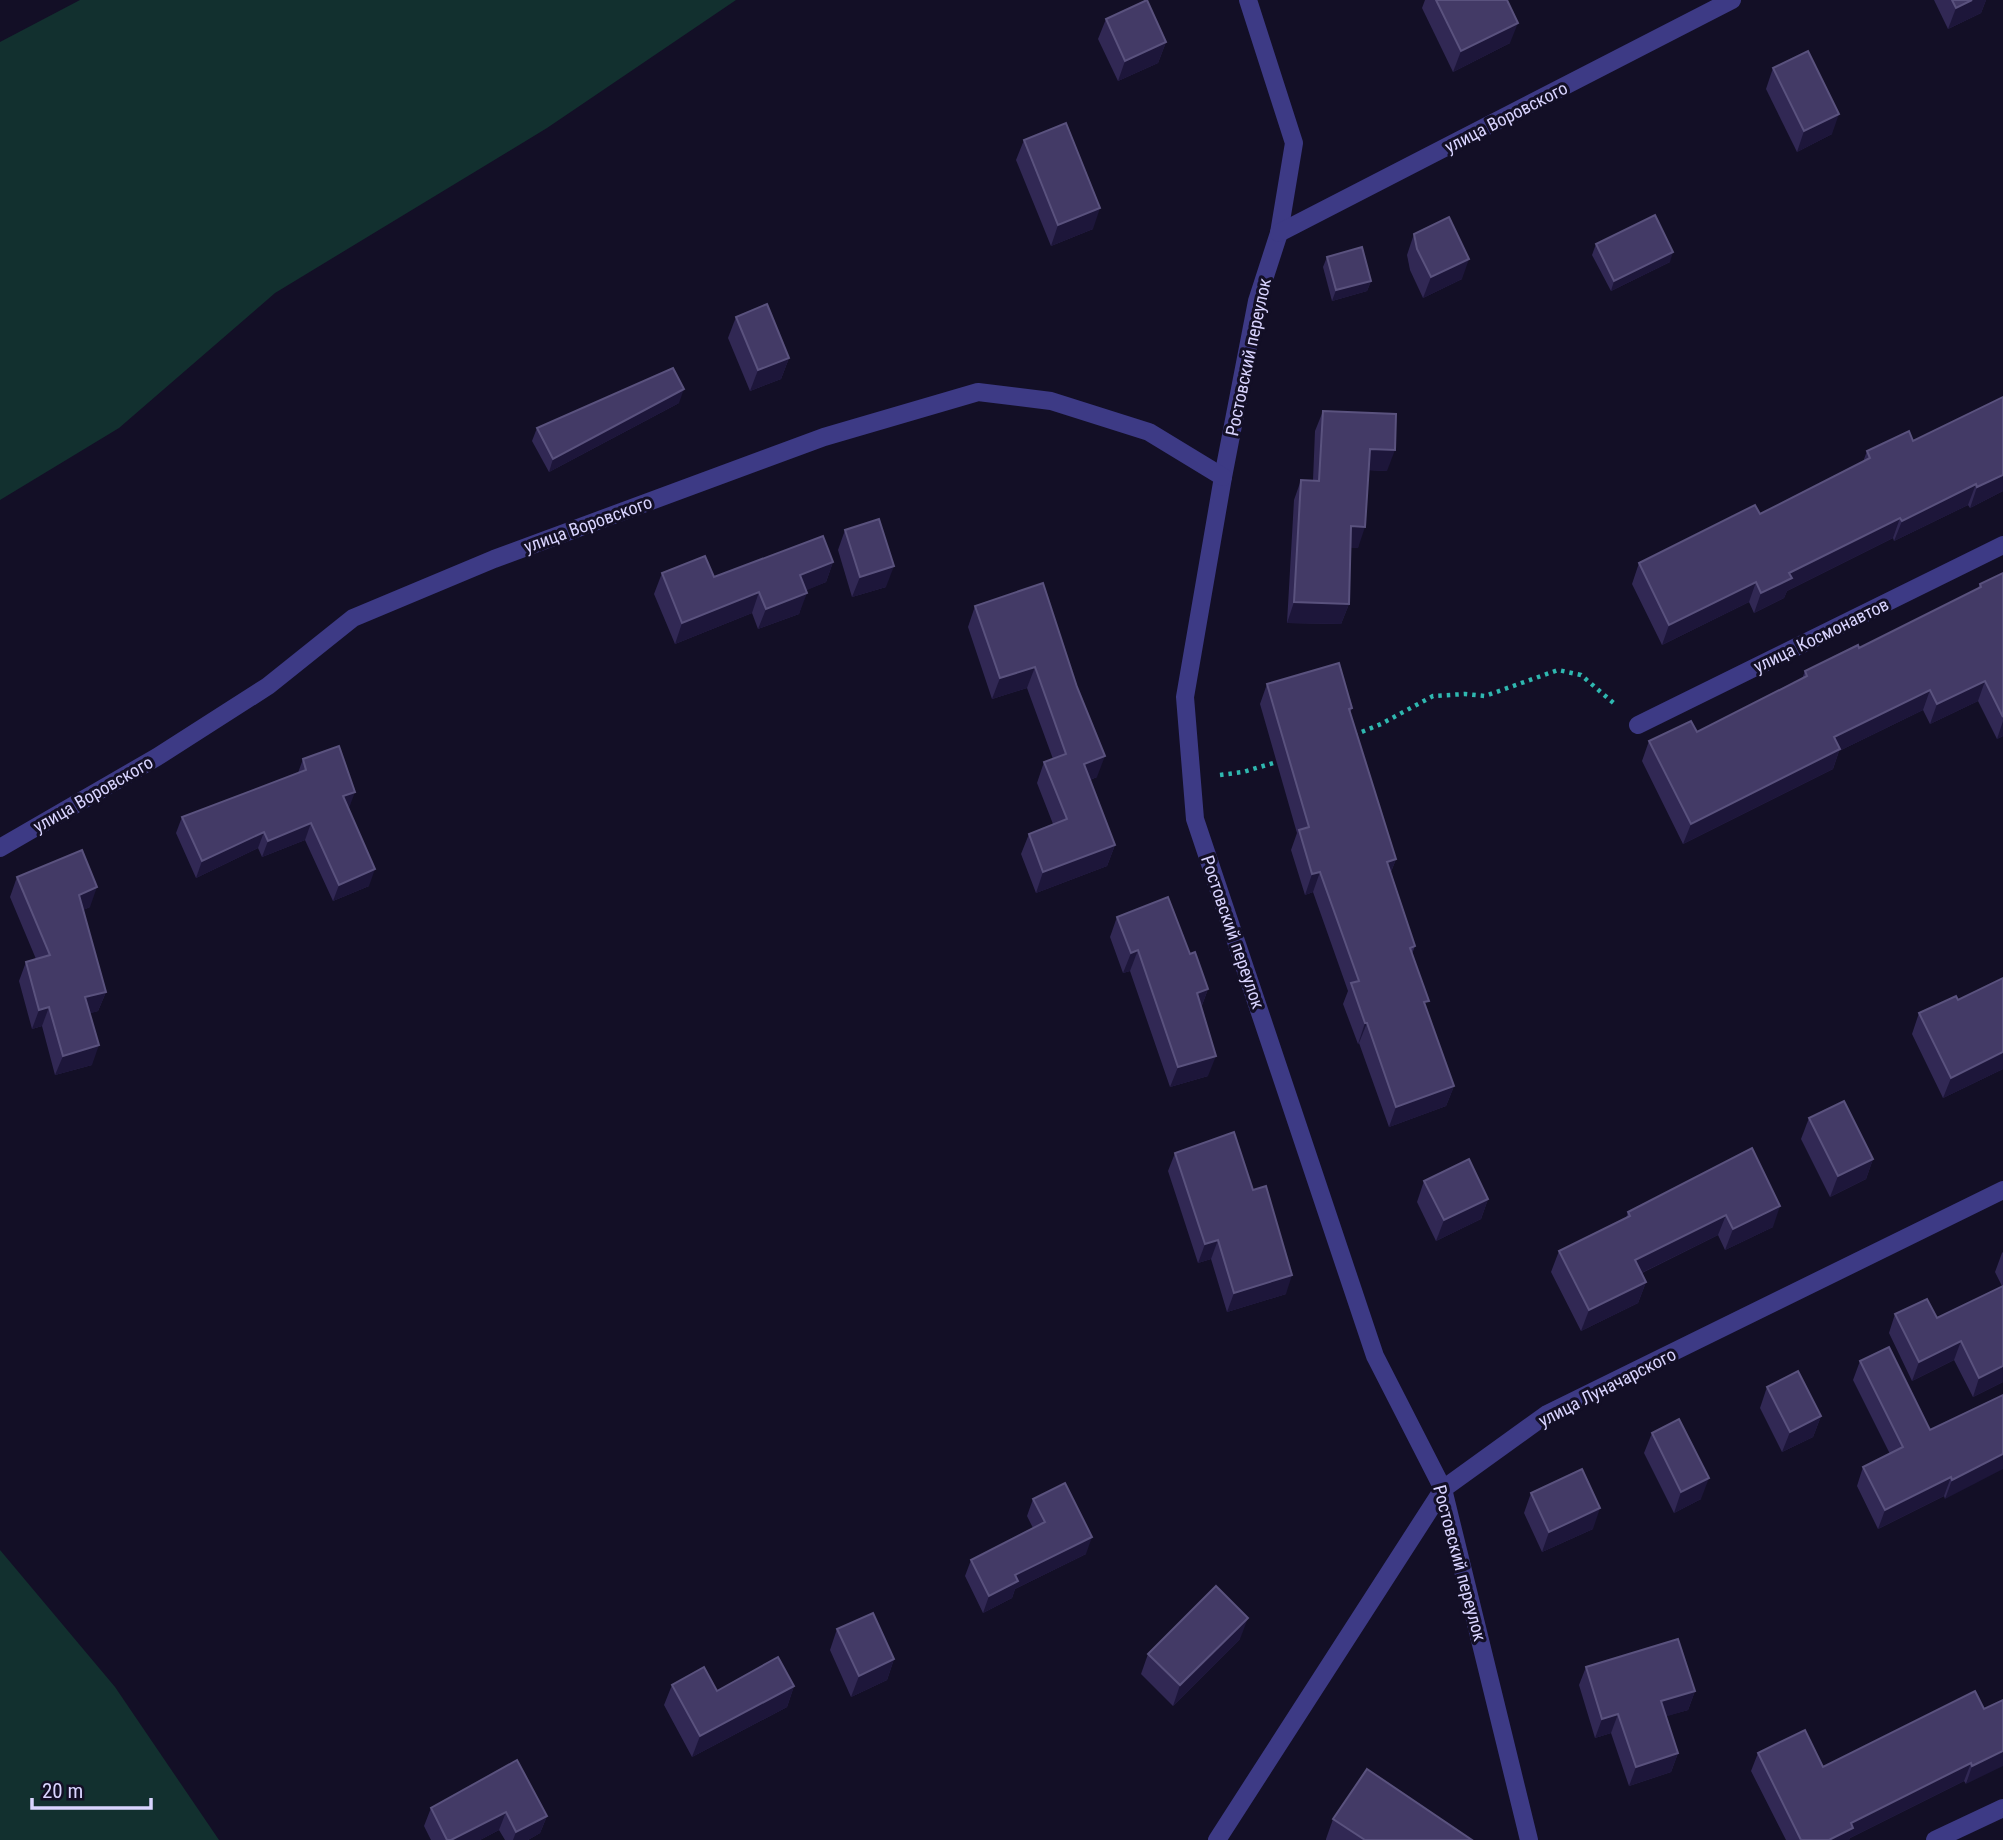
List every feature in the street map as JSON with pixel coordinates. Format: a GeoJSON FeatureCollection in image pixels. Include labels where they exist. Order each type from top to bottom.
{"type":"FeatureCollection","features":[{"type":"Feature","properties":{"kind":"street","name":"Ростовский переулок"},"geometry":{"type":"LineString","coordinates":[[1248,0],[1294,143],[1279,233],[1257,301],[1185,696],[1195,819],[1375,1356],[1443,1489],[1529,1840]]}},
{"type":"Feature","properties":{"kind":"street","name":"улица Воровского"},"geometry":{"type":"LineString","coordinates":[[1279,233],[1732,0]]}},
{"type":"Feature","properties":{"kind":"street","name":"улица Воровского"},"geometry":{"type":"LineString","coordinates":[[0,848],[157,757],[257,694],[353,618],[494,559],[824,437],[978,393],[1051,401],[1149,432],[1223,477]]}},
{"type":"Feature","properties":{"kind":"street","name":"улица Космонавтов"},"geometry":{"type":"LineString","coordinates":[[1638,726],[2003,545]]}},
{"type":"Feature","properties":{"kind":"street","name":"улица Луначарского"},"geometry":{"type":"LineString","coordinates":[[1217,1840],[1443,1489],[1547,1414],[2003,1190]]}},
{"type":"Feature","properties":{"kind":"street"},"geometry":{"type":"LineString","coordinates":[[1935,1840],[2003,1808]]}},
{"type":"Feature","properties":{"kind":"path"},"geometry":{"type":"LineString","coordinates":[[1347,737],[1381,724],[1433,696],[1485,696],[1558,670],[1581,676],[1638,726]]}},
{"type":"Feature","properties":{"kind":"path"},"geometry":{"type":"LineString","coordinates":[[1192,777],[1242,772],[1290,758]]}},
{"type":"Feature","properties":{"kind":"green space"},"geometry":{"type":"Polygon","coordinates":[[[80,0],[736,0],[547,128],[275,293],[119,428],[0,500],[0,42],[80,0]]]}},
{"type":"Feature","properties":{"kind":"green space"},"geometry":{"type":"Polygon","coordinates":[[[0,1550],[115,1687],[219,1840],[0,1840],[0,1550]]]}},
{"type":"Feature","properties":{"kind":"building"},"geometry":{"type":"Polygon","coordinates":[[[1147,0],[1166,42],[1125,61],[1106,19],[1147,0]]]}},
{"type":"Feature","properties":{"kind":"building"},"geometry":{"type":"Polygon","coordinates":[[[1436,0],[1507,0],[1518,23],[1461,51],[1436,0]]]}},
{"type":"Feature","properties":{"kind":"building"},"geometry":{"type":"Polygon","coordinates":[[[1952,0],[1972,0],[1956,8],[1952,0]]]}},
{"type":"Feature","properties":{"kind":"building"},"geometry":{"type":"Polygon","coordinates":[[[1808,51],[1839,114],[1804,131],[1773,68],[1808,51]]]}},
{"type":"Feature","properties":{"kind":"building"},"geometry":{"type":"Polygon","coordinates":[[[1066,123],[1100,208],[1058,225],[1024,140],[1066,123]]]}},
{"type":"Feature","properties":{"kind":"building"},"geometry":{"type":"Polygon","coordinates":[[[1655,215],[1673,252],[1614,281],[1596,244],[1655,215]]]}},
{"type":"Feature","properties":{"kind":"building"},"geometry":{"type":"Polygon","coordinates":[[[1449,217],[1469,259],[1431,277],[1417,249],[1414,234],[1449,217]]]}},
{"type":"Feature","properties":{"kind":"building"},"geometry":{"type":"Polygon","coordinates":[[[1362,247],[1371,281],[1336,290],[1327,257],[1362,247]]]}},
{"type":"Feature","properties":{"kind":"building"},"geometry":{"type":"Polygon","coordinates":[[[767,304],[789,358],[758,370],[736,317],[767,304]]]}},
{"type":"Feature","properties":{"kind":"building"},"geometry":{"type":"Polygon","coordinates":[[[673,368],[684,389],[553,459],[537,428],[673,368]]]}},
{"type":"Feature","properties":{"kind":"building"},"geometry":{"type":"Polygon","coordinates":[[[2003,397],[2003,475],[1977,487],[1976,484],[1902,521],[1900,518],[1789,573],[1792,578],[1761,593],[1756,582],[1669,625],[1639,563],[1755,505],[1760,514],[1870,458],[1867,451],[1909,431],[1913,441],[2003,397]]]}},
{"type":"Feature","properties":{"kind":"building"},"geometry":{"type":"Polygon","coordinates":[[[1323,411],[1396,414],[1395,450],[1370,449],[1365,527],[1351,526],[1349,604],[1294,602],[1301,480],[1319,481],[1323,411]]]}},
{"type":"Feature","properties":{"kind":"building"},"geometry":{"type":"Polygon","coordinates":[[[879,519],[894,566],[860,577],[845,530],[879,519]]]}},
{"type":"Feature","properties":{"kind":"building"},"geometry":{"type":"Polygon","coordinates":[[[823,536],[833,562],[800,575],[807,593],[766,609],[759,592],[682,623],[662,573],[705,556],[714,577],[823,536]]]}},
{"type":"Feature","properties":{"kind":"building"},"geometry":{"type":"Polygon","coordinates":[[[2003,573],[2003,717],[1985,681],[1937,704],[1930,690],[1834,737],[1840,749],[1691,824],[1649,741],[1691,721],[1697,732],[1807,676],[1805,671],[1858,645],[1859,648],[1981,587],[1980,584],[2003,573]]]}},
{"type":"Feature","properties":{"kind":"building"},"geometry":{"type":"Polygon","coordinates":[[[1043,583],[1077,687],[1105,756],[1084,764],[1115,845],[1043,872],[1029,834],[1067,819],[1044,762],[1066,754],[1035,667],[1000,678],[975,606],[1043,583]]]}},
{"type":"Feature","properties":{"kind":"building"},"geometry":{"type":"Polygon","coordinates":[[[1339,663],[1352,708],[1349,709],[1396,859],[1387,862],[1415,946],[1410,948],[1429,1001],[1424,1002],[1454,1086],[1396,1107],[1351,983],[1359,981],[1320,872],[1312,874],[1299,830],[1309,827],[1267,684],[1339,663]]]}},
{"type":"Feature","properties":{"kind":"building"},"geometry":{"type":"Polygon","coordinates":[[[339,746],[355,792],[343,796],[375,869],[339,885],[311,823],[268,841],[264,832],[202,861],[182,817],[306,770],[303,759],[339,746]]]}},
{"type":"Feature","properties":{"kind":"building"},"geometry":{"type":"Polygon","coordinates":[[[82,850],[97,887],[79,895],[106,992],[85,997],[99,1045],[63,1056],[49,1007],[39,1010],[26,962],[50,955],[17,877],[82,850]]]}},
{"type":"Feature","properties":{"kind":"building"},"geometry":{"type":"Polygon","coordinates":[[[1168,897],[1190,954],[1195,952],[1208,989],[1197,993],[1216,1056],[1178,1067],[1138,950],[1131,953],[1117,917],[1168,897]]]}},
{"type":"Feature","properties":{"kind":"building"},"geometry":{"type":"Polygon","coordinates":[[[2003,978],[2003,1052],[1951,1078],[1919,1013],[1956,996],[1958,1000],[2003,978]]]}},
{"type":"Feature","properties":{"kind":"building"},"geometry":{"type":"Polygon","coordinates":[[[1844,1101],[1873,1159],[1838,1176],[1809,1118],[1844,1101]]]}},
{"type":"Feature","properties":{"kind":"building"},"geometry":{"type":"Polygon","coordinates":[[[1234,1132],[1253,1190],[1266,1186],[1292,1275],[1234,1293],[1218,1240],[1205,1244],[1175,1153],[1234,1132]]]}},
{"type":"Feature","properties":{"kind":"building"},"geometry":{"type":"Polygon","coordinates":[[[1752,1148],[1780,1206],[1733,1229],[1726,1215],[1635,1260],[1646,1282],[1589,1310],[1559,1251],[1630,1216],[1628,1212],[1752,1148]]]}},
{"type":"Feature","properties":{"kind":"building"},"geometry":{"type":"Polygon","coordinates":[[[1469,1159],[1488,1199],[1444,1220],[1424,1181],[1469,1159]]]}},
{"type":"Feature","properties":{"kind":"building"},"geometry":{"type":"Polygon","coordinates":[[[2003,1286],[2003,1366],[1979,1378],[1961,1341],[1919,1362],[1895,1314],[1927,1299],[1937,1318],[2003,1286]]]}},
{"type":"Feature","properties":{"kind":"building"},"geometry":{"type":"Polygon","coordinates":[[[1889,1347],[1930,1430],[2003,1395],[2003,1454],[1885,1510],[1863,1467],[1903,1447],[1860,1361],[1889,1347]]]}},
{"type":"Feature","properties":{"kind":"building"},"geometry":{"type":"Polygon","coordinates":[[[1798,1371],[1821,1416],[1790,1432],[1767,1387],[1798,1371]]]}},
{"type":"Feature","properties":{"kind":"building"},"geometry":{"type":"Polygon","coordinates":[[[1679,1419],[1709,1478],[1681,1492],[1652,1433],[1679,1419]]]}},
{"type":"Feature","properties":{"kind":"building"},"geometry":{"type":"Polygon","coordinates":[[[1582,1469],[1600,1508],[1549,1532],[1531,1493],[1582,1469]]]}},
{"type":"Feature","properties":{"kind":"building"},"geometry":{"type":"Polygon","coordinates":[[[1065,1483],[1092,1537],[1015,1575],[1018,1581],[989,1596],[971,1560],[1045,1522],[1033,1499],[1065,1483]]]}},
{"type":"Feature","properties":{"kind":"building"},"geometry":{"type":"Polygon","coordinates":[[[1216,1586],[1248,1618],[1180,1685],[1148,1654],[1216,1586]]]}},
{"type":"Feature","properties":{"kind":"building"},"geometry":{"type":"Polygon","coordinates":[[[873,1613],[894,1659],[859,1676],[837,1629],[873,1613]]]}},
{"type":"Feature","properties":{"kind":"building"},"geometry":{"type":"Polygon","coordinates":[[[1678,1639],[1695,1691],[1661,1701],[1678,1753],[1636,1767],[1618,1714],[1602,1719],[1586,1667],[1678,1639]]]}},
{"type":"Feature","properties":{"kind":"building"},"geometry":{"type":"Polygon","coordinates":[[[778,1657],[794,1686],[700,1736],[672,1685],[704,1667],[717,1691],[778,1657]]]}},
{"type":"Feature","properties":{"kind":"building"},"geometry":{"type":"Polygon","coordinates":[[[1975,1691],[1984,1709],[2003,1700],[2003,1751],[1972,1766],[1971,1763],[1851,1823],[1853,1828],[1829,1840],[1801,1840],[1758,1753],[1805,1730],[1823,1767],[1975,1691]]]}},
{"type":"Feature","properties":{"kind":"building"},"geometry":{"type":"Polygon","coordinates":[[[517,1760],[547,1816],[516,1832],[506,1812],[447,1840],[431,1808],[517,1760]]]}},
{"type":"Feature","properties":{"kind":"building"},"geometry":{"type":"Polygon","coordinates":[[[1367,1769],[1472,1840],[1365,1840],[1333,1819],[1367,1769]]]}}]}
